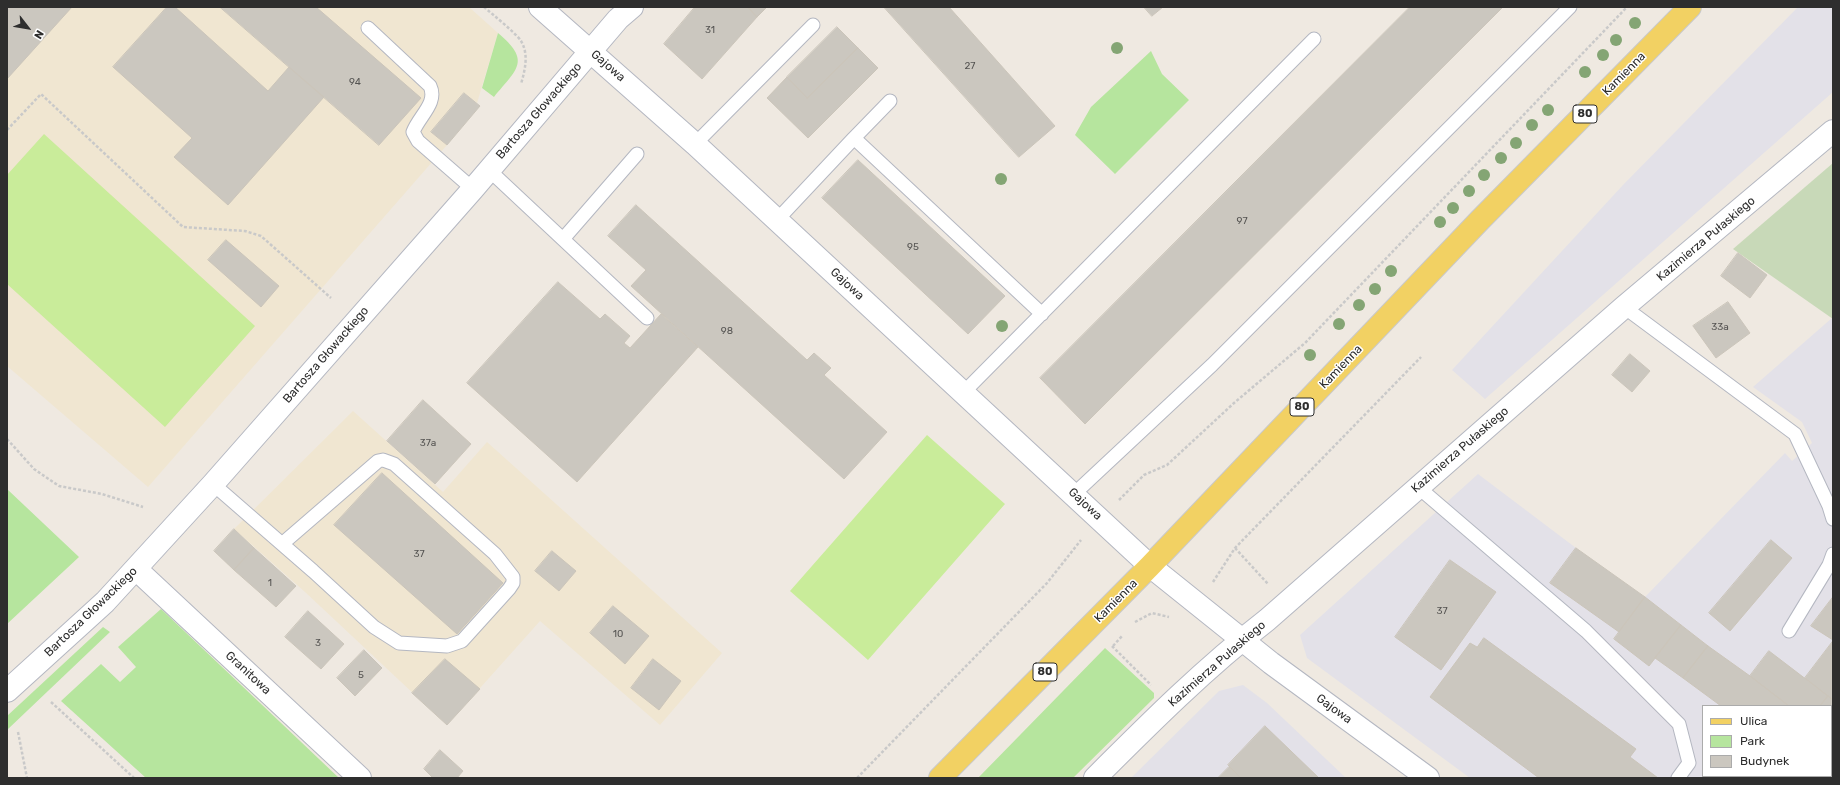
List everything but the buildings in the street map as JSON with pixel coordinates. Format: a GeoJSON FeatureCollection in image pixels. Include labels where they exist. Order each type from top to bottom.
{"type":"FeatureCollection","features":[{"type":"Feature","properties":{"kind":"main road","name":"Kamienna"},"geometry":{"type":"LineString","coordinates":[[940,778],[1150,566],[1480,220],[1690,7]]}},
{"type":"Feature","properties":{"kind":"street","name":"Gajowa"},"geometry":{"type":"LineString","coordinates":[[540,7],[695,144],[1150,566],[1197,606],[1241,640],[1428,778]]}},
{"type":"Feature","properties":{"kind":"street","name":"Bartosza Głowackiego"},"geometry":{"type":"LineString","coordinates":[[7,691],[105,602],[136,569],[213,484],[473,189],[618,19],[632,7]]}},
{"type":"Feature","properties":{"kind":"street","name":"Kazimierza Pułaskiego"},"geometry":{"type":"LineString","coordinates":[[1096,778],[1170,704],[1241,640],[1267,620],[1624,307],[1833,131]]}},
{"type":"Feature","properties":{"kind":"street","name":"Granitowa"},"geometry":{"type":"LineString","coordinates":[[136,569],[360,778]]}},
{"type":"Feature","properties":{"kind":"lane"},"geometry":{"type":"LineString","coordinates":[[1074,494],[1212,365],[1570,7]]}},
{"type":"Feature","properties":{"kind":"lane"},"geometry":{"type":"LineString","coordinates":[[695,144],[813,25]]}},
{"type":"Feature","properties":{"kind":"lane"},"geometry":{"type":"LineString","coordinates":[[368,28],[430,86],[434,92],[433,100],[416,123],[413,132],[418,141],[473,189]]}},
{"type":"Feature","properties":{"kind":"lane"},"geometry":{"type":"LineString","coordinates":[[964,392],[1314,39]]}},
{"type":"Feature","properties":{"kind":"lane"},"geometry":{"type":"LineString","coordinates":[[777,220],[890,101]]}},
{"type":"Feature","properties":{"kind":"lane"},"geometry":{"type":"LineString","coordinates":[[854,138],[1042,314]]}},
{"type":"Feature","properties":{"kind":"lane"},"geometry":{"type":"LineString","coordinates":[[563,239],[637,154]]}},
{"type":"Feature","properties":{"kind":"lane"},"geometry":{"type":"LineString","coordinates":[[489,170],[647,318]]}},
{"type":"Feature","properties":{"kind":"lane"},"geometry":{"type":"LineString","coordinates":[[1624,307],[1794,434],[1829,506],[1833,519]]}},
{"type":"Feature","properties":{"kind":"lane"},"geometry":{"type":"LineString","coordinates":[[213,484],[374,627],[399,643],[447,646],[462,641],[510,589],[513,583],[513,577],[495,554],[394,464],[384,460],[378,461],[282,544]]}},
{"type":"Feature","properties":{"kind":"lane"},"geometry":{"type":"LineString","coordinates":[[1418,487],[1586,631],[1679,724],[1689,763],[1678,778]]}},
{"type":"Feature","properties":{"kind":"lane"},"geometry":{"type":"LineString","coordinates":[[1789,631],[1829,565],[1833,554]]}},
{"type":"Feature","properties":{"kind":"path"},"geometry":{"type":"LineString","coordinates":[[484,7],[521,40],[526,55],[525,69],[521,84]]}},
{"type":"Feature","properties":{"kind":"path"},"geometry":{"type":"LineString","coordinates":[[1116,504],[1144,475],[1167,465],[1234,403],[1305,344],[1626,7]]}},
{"type":"Feature","properties":{"kind":"path"},"geometry":{"type":"LineString","coordinates":[[7,130],[41,94],[183,227],[244,231],[261,236],[331,298]]}},
{"type":"Feature","properties":{"kind":"path"},"geometry":{"type":"LineString","coordinates":[[1134,623],[1152,613],[1181,621],[1197,606],[1235,548],[1421,357]]}},
{"type":"Feature","properties":{"kind":"path"},"geometry":{"type":"LineString","coordinates":[[7,439],[34,469],[59,486],[102,494],[143,507]]}},
{"type":"Feature","properties":{"kind":"path"},"geometry":{"type":"LineString","coordinates":[[857,778],[1047,583],[1082,539]]}},
{"type":"Feature","properties":{"kind":"path"},"geometry":{"type":"LineString","coordinates":[[1113,646],[1123,635]]}},
{"type":"Feature","properties":{"kind":"path"},"geometry":{"type":"LineString","coordinates":[[51,702],[134,778]]}},
{"type":"Feature","properties":{"kind":"path"},"geometry":{"type":"LineString","coordinates":[[18,732],[27,778]]}},
{"type":"Feature","properties":{"kind":"shaded area"},"geometry":{"type":"Polygon","coordinates":[[[7,7],[469,7],[498,33],[477,103],[464,93],[431,132],[447,145],[148,487],[7,366],[7,7]]]}},
{"type":"Feature","properties":{"kind":"shaded area"},"geometry":{"type":"Polygon","coordinates":[[[1798,7],[1833,7],[1833,92],[1485,399],[1452,370],[1623,185],[1798,7]]]}},
{"type":"Feature","properties":{"kind":"shaded area"},"geometry":{"type":"Polygon","coordinates":[[[1832,318],[1833,739],[1832,705],[1702,705],[1702,777],[1767,777],[1766,778],[1470,778],[1307,658],[1300,635],[1478,474],[1576,548],[1645,597],[1785,453],[1792,461],[1812,443],[1802,422],[1753,387],[1832,318]]]}},
{"type":"Feature","properties":{"kind":"shaded area"},"geometry":{"type":"Polygon","coordinates":[[[353,411],[443,492],[487,442],[722,653],[660,725],[540,621],[447,725],[305,592],[234,529],[353,411]]]}},
{"type":"Feature","properties":{"kind":"shaded area"},"geometry":{"type":"Polygon","coordinates":[[[1243,685],[1267,703],[1346,778],[1131,778],[1219,691],[1243,685]]]}},
{"type":"Feature","properties":{"kind":"green space"},"geometry":{"type":"Polygon","coordinates":[[[498,33],[515,51],[518,58],[515,71],[494,97],[482,88],[498,33]]]}},
{"type":"Feature","properties":{"kind":"green space"},"geometry":{"type":"Polygon","coordinates":[[[1151,51],[1162,74],[1189,100],[1115,174],[1075,135],[1091,107],[1151,51]]]}},
{"type":"Feature","properties":{"kind":"green space"},"geometry":{"type":"Polygon","coordinates":[[[44,134],[255,326],[165,427],[7,284],[7,175],[44,134]]]}},
{"type":"Feature","properties":{"kind":"green space"},"geometry":{"type":"Polygon","coordinates":[[[1833,163],[1833,319],[1733,249],[1833,163]]]}},
{"type":"Feature","properties":{"kind":"green space"},"geometry":{"type":"Polygon","coordinates":[[[927,435],[1005,504],[868,660],[790,591],[927,435]]]}},
{"type":"Feature","properties":{"kind":"green space"},"geometry":{"type":"Polygon","coordinates":[[[7,489],[79,557],[7,624],[7,489]]]}},
{"type":"Feature","properties":{"kind":"green space"},"geometry":{"type":"Polygon","coordinates":[[[161,609],[339,778],[146,778],[61,701],[101,664],[120,682],[136,667],[118,647],[161,609]]]}},
{"type":"Feature","properties":{"kind":"green space"},"geometry":{"type":"Polygon","coordinates":[[[103,627],[110,632],[7,730],[7,716],[103,627]]]}},
{"type":"Feature","properties":{"kind":"green space"},"geometry":{"type":"Polygon","coordinates":[[[1105,648],[1154,693],[1154,698],[1073,778],[978,778],[1105,648]]]}}]}
